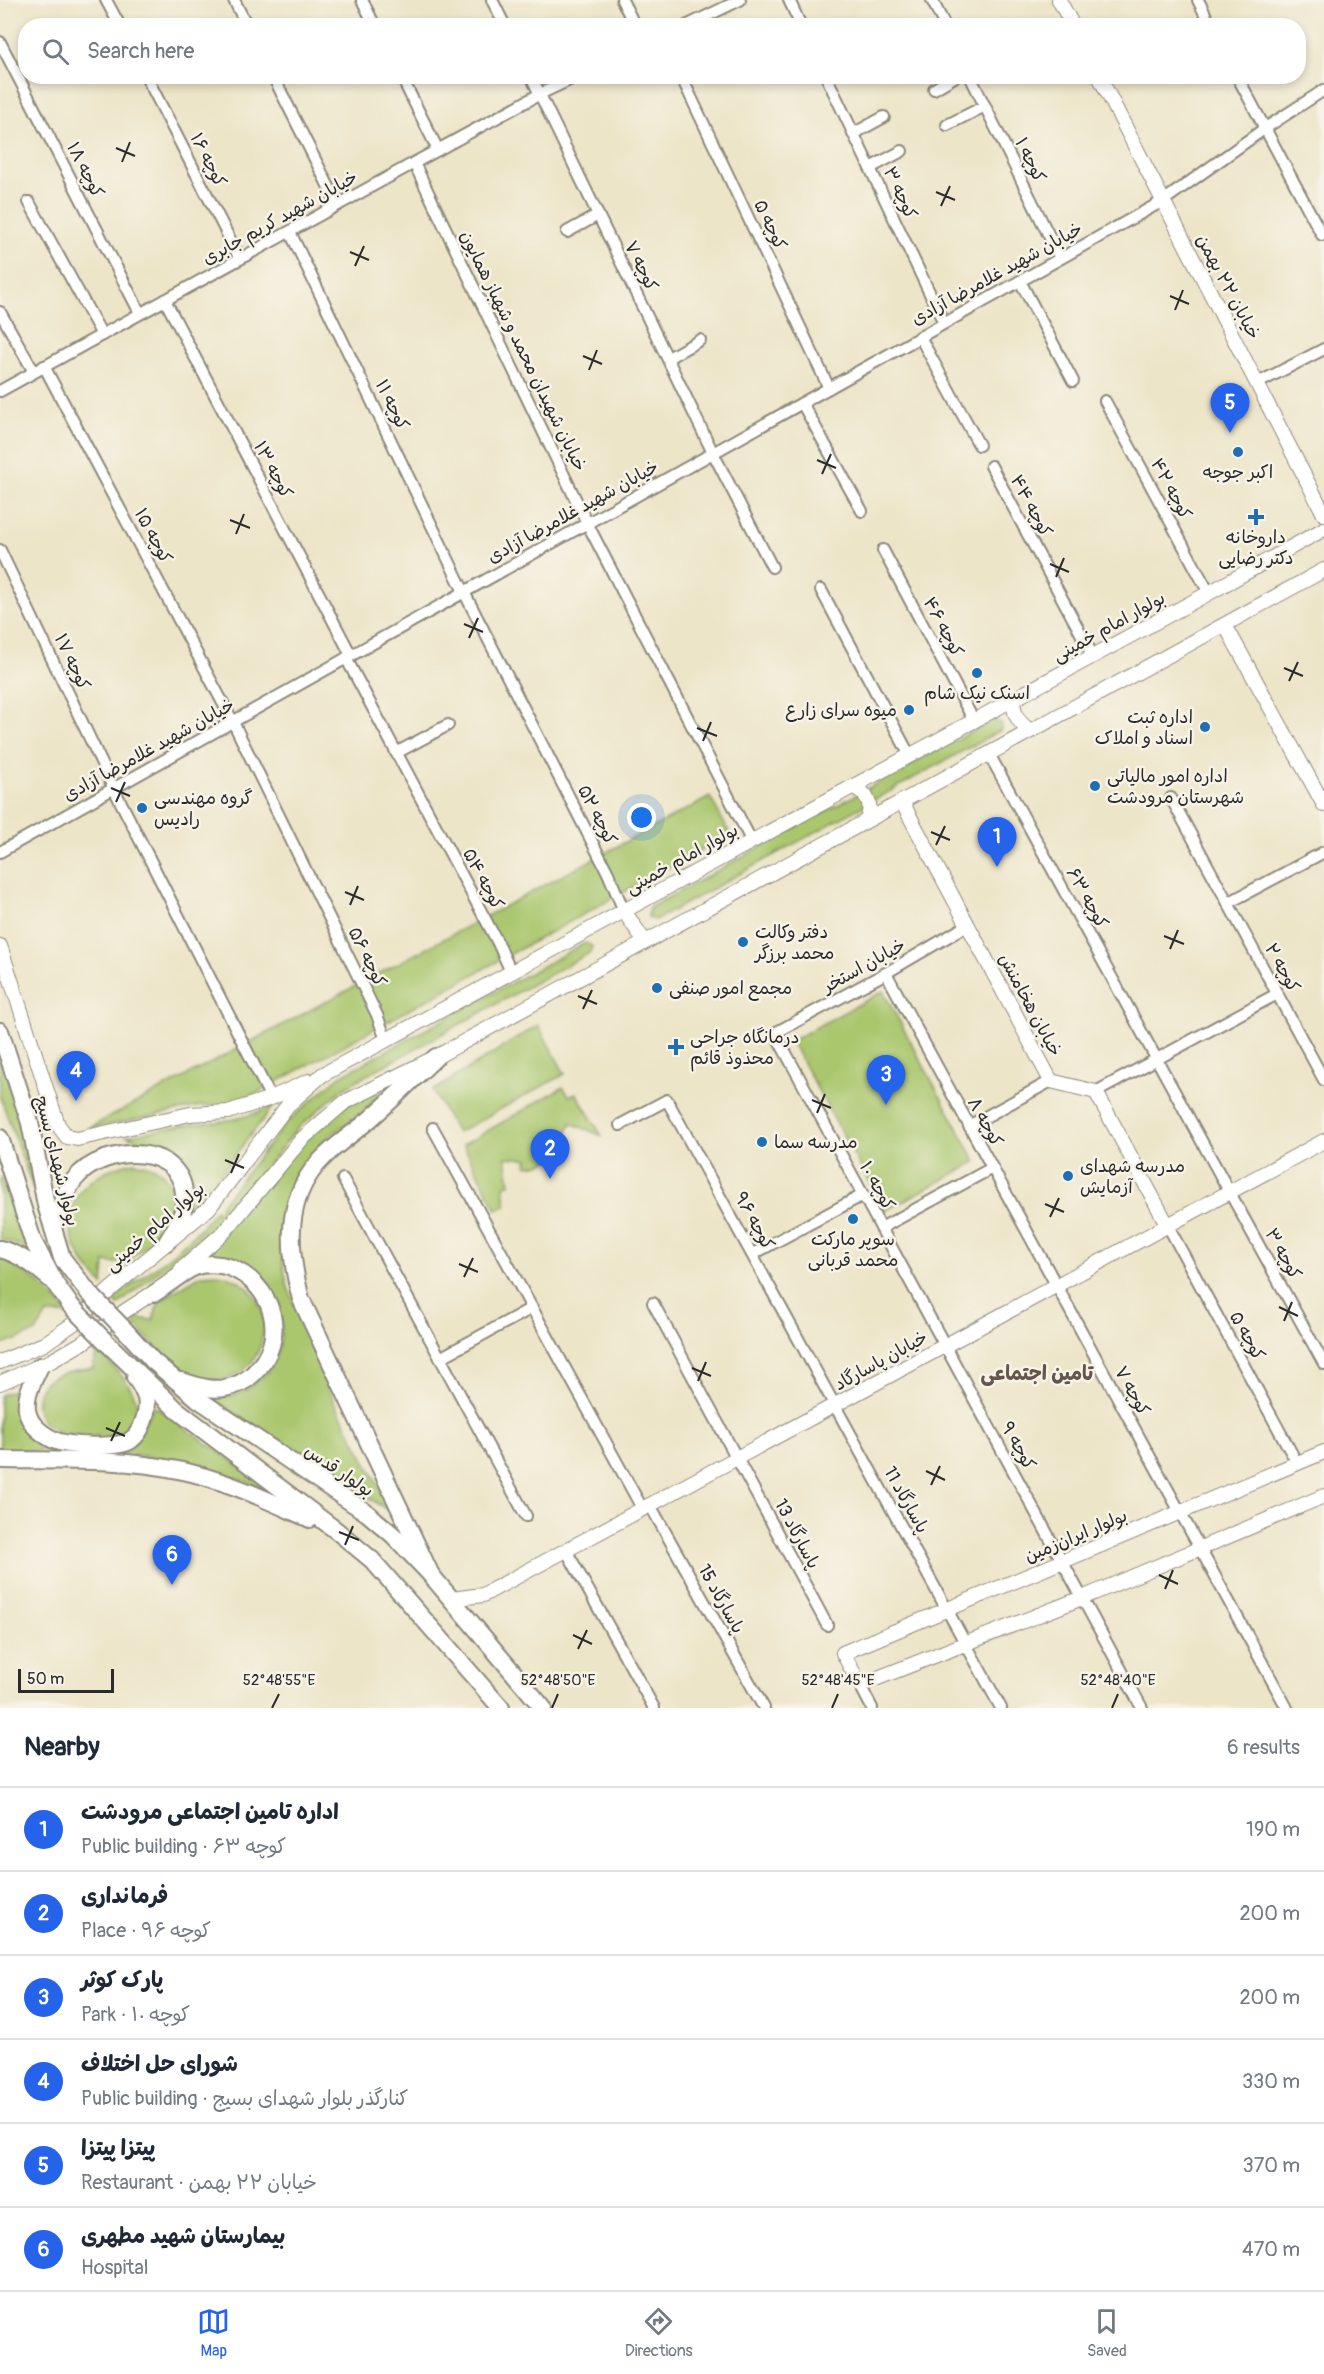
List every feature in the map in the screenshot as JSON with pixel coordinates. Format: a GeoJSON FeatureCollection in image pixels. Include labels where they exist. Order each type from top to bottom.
{"type":"FeatureCollection","features":[{"type":"Feature","properties":{"kind":"main road","name":"بولوار شهدای بسیج"},"geometry":{"type":"LineString","coordinates":[[0,1031],[30,1123],[46,1205],[62,1258],[89,1293]]}},
{"type":"Feature","properties":{"kind":"main road"},"geometry":{"type":"LineString","coordinates":[[431,1575],[301,1299],[292,1266],[291,1234],[296,1202],[311,1172],[335,1147],[370,1119],[436,1057]]}},
{"type":"Feature","properties":{"kind":"main road"},"geometry":{"type":"LineString","coordinates":[[0,1138],[33,1241],[56,1285],[71,1306],[131,1368],[177,1410],[338,1531],[372,1560],[501,1708]]}},
{"type":"Feature","properties":{"kind":"main road"},"geometry":{"type":"LineString","coordinates":[[53,1227],[75,1179],[91,1166],[111,1156],[135,1152],[153,1156],[171,1166],[181,1182],[184,1203],[180,1221],[167,1242]]}},
{"type":"Feature","properties":{"kind":"main road"},"geometry":{"type":"LineString","coordinates":[[0,1249],[14,1252],[38,1268],[56,1285]]}},
{"type":"Feature","properties":{"kind":"main road"},"geometry":{"type":"LineString","coordinates":[[155,1293],[197,1266],[221,1265],[242,1272],[260,1289],[271,1308],[274,1329],[271,1348],[260,1367],[246,1381],[226,1388],[206,1388],[175,1379]]}},
{"type":"Feature","properties":{"kind":"main road","name":"بولوار قدس"},"geometry":{"type":"LineString","coordinates":[[89,1293],[153,1361],[198,1399],[367,1513],[393,1535],[431,1575],[543,1708]]}},
{"type":"Feature","properties":{"kind":"main road"},"geometry":{"type":"LineString","coordinates":[[40,1366],[27,1398],[27,1412],[32,1423],[56,1441],[89,1445],[119,1445],[130,1441],[140,1430],[146,1413],[146,1398],[131,1368]]}},
{"type":"Feature","properties":{"kind":"main road"},"geometry":{"type":"LineString","coordinates":[[0,1460],[120,1462],[178,1470],[244,1490],[338,1531]]}},
{"type":"Feature","properties":{"kind":"street"},"geometry":{"type":"LineString","coordinates":[[106,0],[116,18]]}},
{"type":"Feature","properties":{"kind":"street"},"geometry":{"type":"LineString","coordinates":[[234,0],[243,18]]}},
{"type":"Feature","properties":{"kind":"street"},"geometry":{"type":"LineString","coordinates":[[362,0],[371,18]]}},
{"type":"Feature","properties":{"kind":"street"},"geometry":{"type":"LineString","coordinates":[[492,0],[501,18]]}},
{"type":"Feature","properties":{"kind":"street"},"geometry":{"type":"LineString","coordinates":[[622,0],[631,18]]}},
{"type":"Feature","properties":{"kind":"street"},"geometry":{"type":"LineString","coordinates":[[789,0],[797,18]]}},
{"type":"Feature","properties":{"kind":"street"},"geometry":{"type":"LineString","coordinates":[[932,0],[941,18]]}},
{"type":"Feature","properties":{"kind":"street"},"geometry":{"type":"LineString","coordinates":[[1059,0],[1069,18]]}},
{"type":"Feature","properties":{"kind":"street"},"geometry":{"type":"LineString","coordinates":[[1198,0],[1207,18]]}},
{"type":"Feature","properties":{"kind":"street"},"geometry":{"type":"LineString","coordinates":[[702,18],[733,2]]}},
{"type":"Feature","properties":{"kind":"street","name":"کوچه ۱۸"},"geometry":{"type":"LineString","coordinates":[[0,42],[18,77]]}},
{"type":"Feature","properties":{"kind":"street","name":"کوچه ۱۸"},"geometry":{"type":"LineString","coordinates":[[22,84],[140,313]]}},
{"type":"Feature","properties":{"kind":"street","name":"کوچه ۱۶"},"geometry":{"type":"LineString","coordinates":[[150,84],[240,259]]}},
{"type":"Feature","properties":{"kind":"street"},"geometry":{"type":"LineString","coordinates":[[277,84],[338,205]]}},
{"type":"Feature","properties":{"kind":"street"},"geometry":{"type":"LineString","coordinates":[[405,84],[438,150]]}},
{"type":"Feature","properties":{"kind":"street"},"geometry":{"type":"LineString","coordinates":[[535,84],[540,94]]}},
{"type":"Feature","properties":{"kind":"street","name":"خیابان شهید کریم جابری"},"geometry":{"type":"LineString","coordinates":[[0,391],[561,84]]}},
{"type":"Feature","properties":{"kind":"street","name":"کوچه ۵"},"geometry":{"type":"LineString","coordinates":[[685,84],[829,388]]}},
{"type":"Feature","properties":{"kind":"street","name":"کوچه ۳"},"geometry":{"type":"LineString","coordinates":[[830,84],[944,323]]}},
{"type":"Feature","properties":{"kind":"street"},"geometry":{"type":"LineString","coordinates":[[934,89],[942,84]]}},
{"type":"Feature","properties":{"kind":"street","name":"کوچه ۱"},"geometry":{"type":"LineString","coordinates":[[974,84],[1060,258]]}},
{"type":"Feature","properties":{"kind":"street","name":"خیابان ۲۲ بهمن"},"geometry":{"type":"LineString","coordinates":[[1103,84],[1324,514]]}},
{"type":"Feature","properties":{"kind":"street"},"geometry":{"type":"LineString","coordinates":[[1241,84],[1322,235]]}},
{"type":"Feature","properties":{"kind":"street","name":"خیابان شهید غلامرضا آزادی"},"geometry":{"type":"LineString","coordinates":[[0,852],[1163,201],[1264,129],[1324,90]]}},
{"type":"Feature","properties":{"kind":"street","name":"کوچه ۷"},"geometry":{"type":"LineString","coordinates":[[540,94],[713,453],[772,567]]}},
{"type":"Feature","properties":{"kind":"street"},"geometry":{"type":"LineString","coordinates":[[947,125],[985,106]]}},
{"type":"Feature","properties":{"kind":"street"},"geometry":{"type":"LineString","coordinates":[[854,134],[884,117]]}},
{"type":"Feature","properties":{"kind":"street"},"geometry":{"type":"LineString","coordinates":[[870,168],[902,151]]}},
{"type":"Feature","properties":{"kind":"street","name":"خیابان شهیدان محمد و شهباز همایون"},"geometry":{"type":"LineString","coordinates":[[414,163],[587,523],[752,842]]}},
{"type":"Feature","properties":{"kind":"street"},"geometry":{"type":"LineString","coordinates":[[29,202],[102,335]]}},
{"type":"Feature","properties":{"kind":"street"},"geometry":{"type":"LineString","coordinates":[[567,232],[598,215]]}},
{"type":"Feature","properties":{"kind":"street","name":"کوچه ۱۱"},"geometry":{"type":"LineString","coordinates":[[290,232],[464,592],[537,735]]}},
{"type":"Feature","properties":{"kind":"street"},"geometry":{"type":"LineString","coordinates":[[1020,281],[1073,381]]}},
{"type":"Feature","properties":{"kind":"street","name":"کوچه ۱۳"},"geometry":{"type":"LineString","coordinates":[[165,300],[396,753]]}},
{"type":"Feature","properties":{"kind":"street"},"geometry":{"type":"LineString","coordinates":[[0,312],[34,372]]}},
{"type":"Feature","properties":{"kind":"street"},"geometry":{"type":"LineString","coordinates":[[920,337],[979,445]]}},
{"type":"Feature","properties":{"kind":"street"},"geometry":{"type":"LineString","coordinates":[[668,358],[700,340]]}},
{"type":"Feature","properties":{"kind":"street"},"geometry":{"type":"LineString","coordinates":[[1258,383],[1324,349]]}},
{"type":"Feature","properties":{"kind":"street","name":"کوچه ۱۵"},"geometry":{"type":"LineString","coordinates":[[44,366],[233,722]]}},
{"type":"Feature","properties":{"kind":"street","name":"کوچه ۴۲"},"geometry":{"type":"LineString","coordinates":[[1105,401],[1209,593]]}},
{"type":"Feature","properties":{"kind":"street"},"geometry":{"type":"LineString","coordinates":[[802,403],[862,512]]}},
{"type":"Feature","properties":{"kind":"street","name":"کوچه ۴۴"},"geometry":{"type":"LineString","coordinates":[[991,466],[1093,656]]}},
{"type":"Feature","properties":{"kind":"street","name":"بولوار امام خمینی"},"geometry":{"type":"LineString","coordinates":[[0,1362],[44,1344],[73,1324],[111,1289],[209,1208],[288,1105],[322,1075],[1013,700],[1324,528]]}},
{"type":"Feature","properties":{"kind":"street","name":"کوچه ۴۶"},"geometry":{"type":"LineString","coordinates":[[883,549],[974,721]]}},
{"type":"Feature","properties":{"kind":"street","name":"کوچه ۱۷"},"geometry":{"type":"LineString","coordinates":[[0,550],[114,789]]}},
{"type":"Feature","properties":{"kind":"street"},"geometry":{"type":"LineString","coordinates":[[0,1383],[40,1366],[84,1342],[125,1311],[155,1293],[225,1231],[302,1139],[345,1102],[436,1057],[1324,570]]}},
{"type":"Feature","properties":{"kind":"street"},"geometry":{"type":"LineString","coordinates":[[821,590],[910,756]]}},
{"type":"Feature","properties":{"kind":"street"},"geometry":{"type":"LineString","coordinates":[[1225,625],[1324,805]]}},
{"type":"Feature","properties":{"kind":"street"},"geometry":{"type":"LineString","coordinates":[[1013,700],[1014,712],[1020,723],[1030,731]]}},
{"type":"Feature","properties":{"kind":"street","name":"کوچه ۵۶"},"geometry":{"type":"LineString","coordinates":[[233,722],[374,1010],[386,1040]]}},
{"type":"Feature","properties":{"kind":"street"},"geometry":{"type":"LineString","coordinates":[[396,753],[448,725]]}},
{"type":"Feature","properties":{"kind":"street","name":"کوچه ۵۲"},"geometry":{"type":"LineString","coordinates":[[537,735],[611,878],[624,911]]}},
{"type":"Feature","properties":{"kind":"street","name":"کوچه ۵۴"},"geometry":{"type":"LineString","coordinates":[[396,753],[498,943],[511,972]]}},
{"type":"Feature","properties":{"kind":"street","name":"کوچه ۶۳"},"geometry":{"type":"LineString","coordinates":[[989,754],[1230,1192]]}},
{"type":"Feature","properties":{"kind":"street"},"geometry":{"type":"LineString","coordinates":[[853,787],[868,800],[867,820]]}},
{"type":"Feature","properties":{"kind":"street"},"geometry":{"type":"LineString","coordinates":[[114,789],[271,1098]]}},
{"type":"Feature","properties":{"kind":"street","name":"کوچه ۲"},"geometry":{"type":"LineString","coordinates":[[1171,798],[1324,1080]]}},
{"type":"Feature","properties":{"kind":"street","name":"خیابان هخامنش"},"geometry":{"type":"LineString","coordinates":[[902,801],[1051,1082],[1096,1092]]}},
{"type":"Feature","properties":{"kind":"street"},"geometry":{"type":"LineString","coordinates":[[1228,903],[1324,852]]}},
{"type":"Feature","properties":{"kind":"street"},"geometry":{"type":"LineString","coordinates":[[624,911],[645,942]]}},
{"type":"Feature","properties":{"kind":"street","name":"خیابان استخر"},"geometry":{"type":"LineString","coordinates":[[775,1033],[886,973],[968,925]]}},
{"type":"Feature","properties":{"kind":"street"},"geometry":{"type":"LineString","coordinates":[[0,946],[58,1125],[67,1137],[77,1139],[190,1114],[228,1112],[271,1098],[322,1075]]}},
{"type":"Feature","properties":{"kind":"street","name":"کوچه ۸"},"geometry":{"type":"LineString","coordinates":[[886,973],[1056,1286]]}},
{"type":"Feature","properties":{"kind":"street"},"geometry":{"type":"LineString","coordinates":[[1168,1226],[1096,1092],[1277,994]]}},
{"type":"Feature","properties":{"kind":"street","name":"کوچه ۱۰"},"geometry":{"type":"LineString","coordinates":[[775,1033],[881,1228]]}},
{"type":"Feature","properties":{"kind":"street"},"geometry":{"type":"LineString","coordinates":[[969,1126],[1051,1082]]}},
{"type":"Feature","properties":{"kind":"street","name":"کوچه ۹۶"},"geometry":{"type":"LineString","coordinates":[[620,1125],[667,1100],[836,1406]]}},
{"type":"Feature","properties":{"kind":"street","name":"پاسارگاد 15"},"geometry":{"type":"LineString","coordinates":[[433,1128],[532,1308],[764,1708]]}},
{"type":"Feature","properties":{"kind":"street","name":"خیابان پاسارگاد"},"geometry":{"type":"LineString","coordinates":[[451,1599],[483,1595],[1324,1141]]}},
{"type":"Feature","properties":{"kind":"street"},"geometry":{"type":"LineString","coordinates":[[945,1346],[881,1228],[992,1168]]}},
{"type":"Feature","properties":{"kind":"street"},"geometry":{"type":"LineString","coordinates":[[343,1179],[526,1516]]}},
{"type":"Feature","properties":{"kind":"street","name":"کوچه ۳"},"geometry":{"type":"LineString","coordinates":[[1230,1192],[1324,1364]]}},
{"type":"Feature","properties":{"kind":"street"},"geometry":{"type":"LineString","coordinates":[[753,1254],[863,1195]]}},
{"type":"Feature","properties":{"kind":"street","name":"کوچه ۵"},"geometry":{"type":"LineString","coordinates":[[1168,1226],[1297,1463]]}},
{"type":"Feature","properties":{"kind":"street","name":"کوچه ۷"},"geometry":{"type":"LineString","coordinates":[[1056,1286],[1287,1708]]}},
{"type":"Feature","properties":{"kind":"street","name":"پاسارگاد 13"},"geometry":{"type":"LineString","coordinates":[[653,1302],[827,1625]]}},
{"type":"Feature","properties":{"kind":"street"},"geometry":{"type":"LineString","coordinates":[[440,1358],[532,1308]]}},
{"type":"Feature","properties":{"kind":"street","name":"کوچه ۹"},"geometry":{"type":"LineString","coordinates":[[945,1346],[1142,1708]]}},
{"type":"Feature","properties":{"kind":"street","name":"پاسارگاد 11"},"geometry":{"type":"LineString","coordinates":[[836,1406],[947,1610]]}},
{"type":"Feature","properties":{"kind":"street","name":"بولوار ایران‌زمین"},"geometry":{"type":"LineString","coordinates":[[860,1685],[843,1653],[1324,1452]]}},
{"type":"Feature","properties":{"kind":"street"},"geometry":{"type":"LineString","coordinates":[[872,1708],[860,1685],[1082,1598],[1324,1496]]}},
{"type":"Feature","properties":{"kind":"street"},"geometry":{"type":"LineString","coordinates":[[566,1550],[654,1708]]}},
{"type":"Feature","properties":{"kind":"street"},"geometry":{"type":"LineString","coordinates":[[947,1610],[1001,1708]]}},
{"type":"Feature","properties":{"kind":"green space"},"geometry":{"type":"Polygon","coordinates":[[[993,720],[1001,723],[1001,730],[656,920],[648,917],[649,908],[993,720]]]}},
{"type":"Feature","properties":{"kind":"green space"},"geometry":{"type":"Polygon","coordinates":[[[710,797],[730,834],[233,1106],[202,1106],[87,1129],[710,797]]]}},
{"type":"Feature","properties":{"kind":"green space"},"geometry":{"type":"Polygon","coordinates":[[[585,943],[592,946],[591,952],[345,1087],[298,1128],[229,1212],[225,1214],[220,1211],[221,1204],[288,1121],[340,1076],[585,943]]]}},
{"type":"Feature","properties":{"kind":"green space"},"geometry":{"type":"Polygon","coordinates":[[[883,991],[976,1162],[885,1211],[791,1041],[883,991]]]}},
{"type":"Feature","properties":{"kind":"green space"},"geometry":{"type":"Polygon","coordinates":[[[538,1025],[565,1074],[457,1133],[433,1091],[538,1025]]]}},
{"type":"Feature","properties":{"kind":"green space"},"geometry":{"type":"Polygon","coordinates":[[[0,1047],[21,1112],[36,1196],[0,1096],[0,1047]]]}},
{"type":"Feature","properties":{"kind":"green space"},"geometry":{"type":"Polygon","coordinates":[[[388,1080],[368,1108],[328,1137],[307,1161],[290,1189],[282,1213],[280,1249],[287,1285],[334,1402],[394,1514],[211,1398],[232,1396],[242,1392],[268,1371],[277,1356],[281,1338],[281,1320],[268,1285],[255,1271],[239,1261],[202,1256],[301,1144],[339,1110],[388,1080]]]}},
{"type":"Feature","properties":{"kind":"green space"},"geometry":{"type":"Polygon","coordinates":[[[563,1087],[569,1096],[576,1093],[602,1136],[571,1123],[557,1153],[545,1162],[527,1166],[528,1159],[506,1157],[510,1184],[504,1185],[506,1205],[497,1210],[463,1145],[563,1087]]]}},
{"type":"Feature","properties":{"kind":"green space"},"geometry":{"type":"Polygon","coordinates":[[[274,1105],[212,1185],[189,1210],[175,1162],[156,1148],[127,1136],[238,1118],[274,1105]]]}},
{"type":"Feature","properties":{"kind":"green space"},"geometry":{"type":"Polygon","coordinates":[[[135,1162],[153,1167],[166,1178],[173,1201],[170,1218],[162,1230],[125,1264],[105,1262],[103,1285],[82,1260],[74,1242],[70,1225],[72,1209],[87,1184],[101,1174],[135,1162]]]}},
{"type":"Feature","properties":{"kind":"green space"},"geometry":{"type":"Polygon","coordinates":[[[2,1177],[33,1256],[21,1246],[0,1239],[0,1179],[2,1177]]]}},
{"type":"Feature","properties":{"kind":"green space"},"geometry":{"type":"Polygon","coordinates":[[[216,1209],[219,1215],[224,1217],[118,1305],[113,1299],[194,1235],[216,1209]]]}},
{"type":"Feature","properties":{"kind":"green space"},"geometry":{"type":"Polygon","coordinates":[[[0,1257],[29,1274],[69,1314],[47,1314],[36,1332],[0,1346],[0,1257]]]}},
{"type":"Feature","properties":{"kind":"green space"},"geometry":{"type":"Polygon","coordinates":[[[201,1275],[224,1275],[246,1287],[259,1304],[264,1324],[261,1344],[252,1362],[237,1375],[217,1380],[193,1375],[175,1365],[129,1318],[153,1320],[159,1301],[201,1275]]]}},
{"type":"Feature","properties":{"kind":"green space"},"geometry":{"type":"Polygon","coordinates":[[[97,1348],[131,1389],[137,1404],[134,1419],[124,1431],[109,1436],[74,1434],[52,1429],[40,1417],[37,1407],[41,1387],[54,1376],[93,1368],[97,1348]]]}},
{"type":"Feature","properties":{"kind":"green space"},"geometry":{"type":"Polygon","coordinates":[[[19,1388],[18,1410],[23,1426],[28,1433],[52,1451],[0,1450],[0,1395],[19,1388]]]}},
{"type":"Feature","properties":{"kind":"green space"},"geometry":{"type":"Polygon","coordinates":[[[154,1406],[279,1494],[200,1467],[117,1453],[131,1448],[154,1406]]]}},
{"type":"Feature","properties":{"kind":"place","name":"پیتزا پیتزا"},"geometry":{"type":"Point","coordinates":[1230,433]}},
{"type":"Feature","properties":{"kind":"place","name":"اکبر جوجه"},"geometry":{"type":"Point","coordinates":[1238,452]}},
{"type":"Feature","properties":{"kind":"place","name":"داروخانه دکتر رضایی"},"geometry":{"type":"Point","coordinates":[1256,517]}},
{"type":"Feature","properties":{"kind":"place","name":"اسنک نیک شام"},"geometry":{"type":"Point","coordinates":[977,673]}},
{"type":"Feature","properties":{"kind":"place","name":"میوه سرای زارع"},"geometry":{"type":"Point","coordinates":[909,710]}},
{"type":"Feature","properties":{"kind":"place","name":"اداره ثبت اسناد و املاک"},"geometry":{"type":"Point","coordinates":[1205,727]}},
{"type":"Feature","properties":{"kind":"place","name":"اداره امور مالیاتی شهرستان مرودشت"},"geometry":{"type":"Point","coordinates":[1095,786]}},
{"type":"Feature","properties":{"kind":"place","name":"گروه مهندسی رادیس"},"geometry":{"type":"Point","coordinates":[142,808]}},
{"type":"Feature","properties":{"kind":"place","name":"اداره تامین اجتماعی مرودشت"},"geometry":{"type":"Point","coordinates":[997,867]}},
{"type":"Feature","properties":{"kind":"place","name":"دفتر وکالت محمد برزگر"},"geometry":{"type":"Point","coordinates":[743,942]}},
{"type":"Feature","properties":{"kind":"place","name":"مجمع امور صنفی"},"geometry":{"type":"Point","coordinates":[657,988]}},
{"type":"Feature","properties":{"kind":"place","name":"درمانگاه جراحی محذوذ قائم"},"geometry":{"type":"Point","coordinates":[676,1047]}},
{"type":"Feature","properties":{"kind":"place","name":"شورای حل اختلاف"},"geometry":{"type":"Point","coordinates":[76,1101]}},
{"type":"Feature","properties":{"kind":"place","name":"پارک کوثر"},"geometry":{"type":"Point","coordinates":[886,1105]}},
{"type":"Feature","properties":{"kind":"place","name":"مدرسه سما"},"geometry":{"type":"Point","coordinates":[762,1142]}},
{"type":"Feature","properties":{"kind":"place","name":"مدرسه شهدای آزمایش"},"geometry":{"type":"Point","coordinates":[1068,1176]}},
{"type":"Feature","properties":{"kind":"place","name":"فرمانداری"},"geometry":{"type":"Point","coordinates":[550,1179]}},
{"type":"Feature","properties":{"kind":"place","name":"سوپر مارکت محمد قربانی"},"geometry":{"type":"Point","coordinates":[853,1219]}},
{"type":"Feature","properties":{"kind":"place","name":"بیمارستان شهید مطهری"},"geometry":{"type":"Point","coordinates":[172,1585]}},
{"type":"Feature","properties":{"kind":"district","name":"تامین اجتماعی"},"geometry":{"type":"Point","coordinates":[1037,1373]}}]}
